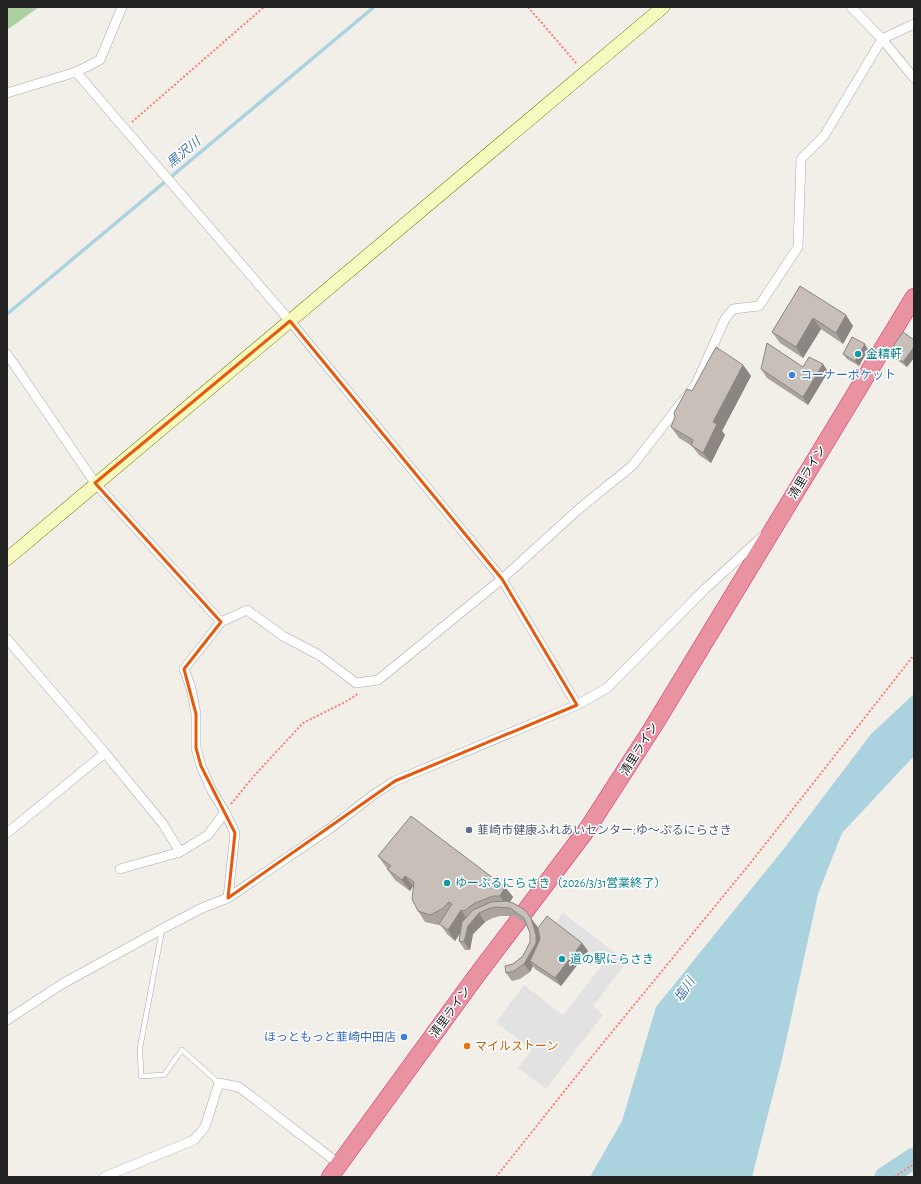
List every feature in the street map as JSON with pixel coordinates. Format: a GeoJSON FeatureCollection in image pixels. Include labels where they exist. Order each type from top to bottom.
{"type":"FeatureCollection","features":[{"type":"Feature","properties":{"kind":"highway","name":"清里ライン"},"geometry":{"type":"LineString","coordinates":[[335,1171],[474,979],[588,828],[653,727],[914,297]]}},
{"type":"Feature","properties":{"kind":"street"},"geometry":{"type":"LineString","coordinates":[[7,93],[76,72],[100,60],[122,7]]}},
{"type":"Feature","properties":{"kind":"street"},"geometry":{"type":"LineString","coordinates":[[7,559],[95,483],[663,7]]}},
{"type":"Feature","properties":{"kind":"street"},"geometry":{"type":"LineString","coordinates":[[851,7],[882,39],[914,78]]}},
{"type":"Feature","properties":{"kind":"street"},"geometry":{"type":"LineString","coordinates":[[228,898],[235,833],[225,812],[212,791],[196,748],[196,714],[191,688],[184,669],[221,622],[247,610],[282,636],[319,655],[356,683],[378,680],[502,579],[580,508],[632,466],[696,384],[725,318],[733,309],[759,306],[798,247],[801,158],[824,136],[882,39],[914,24]]}},
{"type":"Feature","properties":{"kind":"street"},"geometry":{"type":"LineString","coordinates":[[76,72],[290,321],[502,579],[577,705]]}},
{"type":"Feature","properties":{"kind":"street"},"geometry":{"type":"LineString","coordinates":[[7,354],[95,483],[221,622]]}},
{"type":"Feature","properties":{"kind":"street"},"geometry":{"type":"LineString","coordinates":[[7,1020],[62,984],[202,908],[228,898],[332,827],[395,780],[577,705],[607,688],[705,589],[776,524]]}},
{"type":"Feature","properties":{"kind":"street"},"geometry":{"type":"LineString","coordinates":[[7,639],[105,752],[164,824],[180,852]]}},
{"type":"Feature","properties":{"kind":"street"},"geometry":{"type":"LineString","coordinates":[[7,833],[105,752]]}},
{"type":"Feature","properties":{"kind":"street"},"geometry":{"type":"LineString","coordinates":[[120,869],[180,852],[208,835],[225,812]]}},
{"type":"Feature","properties":{"kind":"street"},"geometry":{"type":"LineString","coordinates":[[104,1177],[194,1140],[205,1127],[219,1083],[239,1087],[335,1171]]}},
{"type":"Feature","properties":{"kind":"lane"},"geometry":{"type":"LineString","coordinates":[[162,929],[140,1048],[141,1076],[164,1075],[182,1050],[219,1083]]}},
{"type":"Feature","properties":{"kind":"path"},"geometry":{"type":"LineString","coordinates":[[124,129],[264,7]]}},
{"type":"Feature","properties":{"kind":"path"},"geometry":{"type":"LineString","coordinates":[[528,7],[584,73]]}},
{"type":"Feature","properties":{"kind":"path"},"geometry":{"type":"LineString","coordinates":[[496,1177],[594,1054],[752,861],[914,655]]}},
{"type":"Feature","properties":{"kind":"path"},"geometry":{"type":"LineString","coordinates":[[225,812],[253,777],[303,723],[360,693]]}},
{"type":"Feature","properties":{"kind":"path"},"geometry":{"type":"LineString","coordinates":[[894,1177],[914,1164]]}},
{"type":"Feature","properties":{"kind":"highlighted area"},"geometry":{"type":"Polygon","coordinates":[[[290,321],[502,579],[577,705],[395,781],[228,898],[235,833],[201,766],[196,748],[196,714],[184,669],[221,622],[95,483],[290,321]]]}},
{"type":"Feature","properties":{"kind":"green space"},"geometry":{"type":"Polygon","coordinates":[[[7,7],[39,7],[7,30],[7,7]]]}},
{"type":"Feature","properties":{"kind":"shaded area"},"geometry":{"type":"Polygon","coordinates":[[[563,913],[627,962],[593,1006],[603,1015],[546,1089],[518,1068],[532,1050],[496,1022],[524,985],[563,1015],[604,963],[554,924],[563,913]]]}},
{"type":"Feature","properties":{"kind":"water","name":"塩川"},"geometry":{"type":"Polygon","coordinates":[[[914,694],[914,756],[842,833],[818,894],[783,1055],[752,1177],[590,1177],[622,1121],[656,1007],[786,846],[871,734],[914,694]]]}},
{"type":"Feature","properties":{"kind":"building"},"geometry":{"type":"Polygon","coordinates":[[[800,286],[846,315],[836,333],[813,318],[796,347],[772,332],[800,286]]]}},
{"type":"Feature","properties":{"kind":"building"},"geometry":{"type":"Polygon","coordinates":[[[903,332],[914,340],[914,347],[903,362],[889,352],[903,332]]]}},
{"type":"Feature","properties":{"kind":"building"},"geometry":{"type":"Polygon","coordinates":[[[852,337],[865,344],[855,361],[843,354],[852,337]]]}},
{"type":"Feature","properties":{"kind":"building"},"geometry":{"type":"Polygon","coordinates":[[[767,343],[803,367],[809,357],[823,364],[803,397],[761,369],[767,343]]]}},
{"type":"Feature","properties":{"kind":"building"},"geometry":{"type":"Polygon","coordinates":[[[716,347],[743,365],[713,422],[717,424],[703,453],[691,445],[693,440],[671,427],[675,417],[674,413],[687,389],[692,391],[716,347]]]}},
{"type":"Feature","properties":{"kind":"building","name":"ゆーぷるにらさき（2026/3/31営業終了）"},"geometry":{"type":"Polygon","coordinates":[[[411,816],[505,887],[500,896],[493,896],[475,903],[464,911],[461,910],[448,930],[439,924],[452,904],[449,902],[442,909],[430,915],[418,911],[412,899],[414,882],[405,876],[402,880],[387,869],[391,866],[378,856],[411,816]]]}},
{"type":"Feature","properties":{"kind":"building"},"geometry":{"type":"Polygon","coordinates":[[[506,901],[525,910],[531,918],[536,935],[536,943],[524,964],[514,971],[506,973],[505,966],[513,964],[523,956],[530,942],[530,933],[524,918],[510,908],[494,907],[479,913],[468,926],[464,942],[459,941],[462,922],[473,910],[491,902],[506,901]]]}},
{"type":"Feature","properties":{"kind":"building","name":"道の駅にらさき"},"geometry":{"type":"Polygon","coordinates":[[[547,916],[582,943],[555,978],[530,961],[540,939],[538,928],[547,916]]]}},
{"type":"Feature","properties":{"kind":"waterway","name":"黒沢川"},"geometry":{"type":"LineString","coordinates":[[7,314],[374,7]]}},
{"type":"Feature","properties":{"kind":"waterway"},"geometry":{"type":"LineString","coordinates":[[885,1177],[914,1158]]}},
{"type":"Feature","properties":{"kind":"place","name":"金精軒"},"geometry":{"type":"Point","coordinates":[858,354]}},
{"type":"Feature","properties":{"kind":"place","name":"コーナーポケット"},"geometry":{"type":"Point","coordinates":[792,375]}},
{"type":"Feature","properties":{"kind":"place","name":"韮崎市健康ふれあいセンター;ゆ～ぷるにらさき"},"geometry":{"type":"Point","coordinates":[469,830]}},
{"type":"Feature","properties":{"kind":"place","name":"ゆーぷるにらさき（2026/3/31営業終了）"},"geometry":{"type":"Point","coordinates":[447,883]}},
{"type":"Feature","properties":{"kind":"place","name":"道の駅にらさき"},"geometry":{"type":"Point","coordinates":[562,959]}},
{"type":"Feature","properties":{"kind":"place","name":"ほっともっと韮崎中田店"},"geometry":{"type":"Point","coordinates":[404,1037]}},
{"type":"Feature","properties":{"kind":"place","name":"マイルストーン"},"geometry":{"type":"Point","coordinates":[467,1046]}}]}
